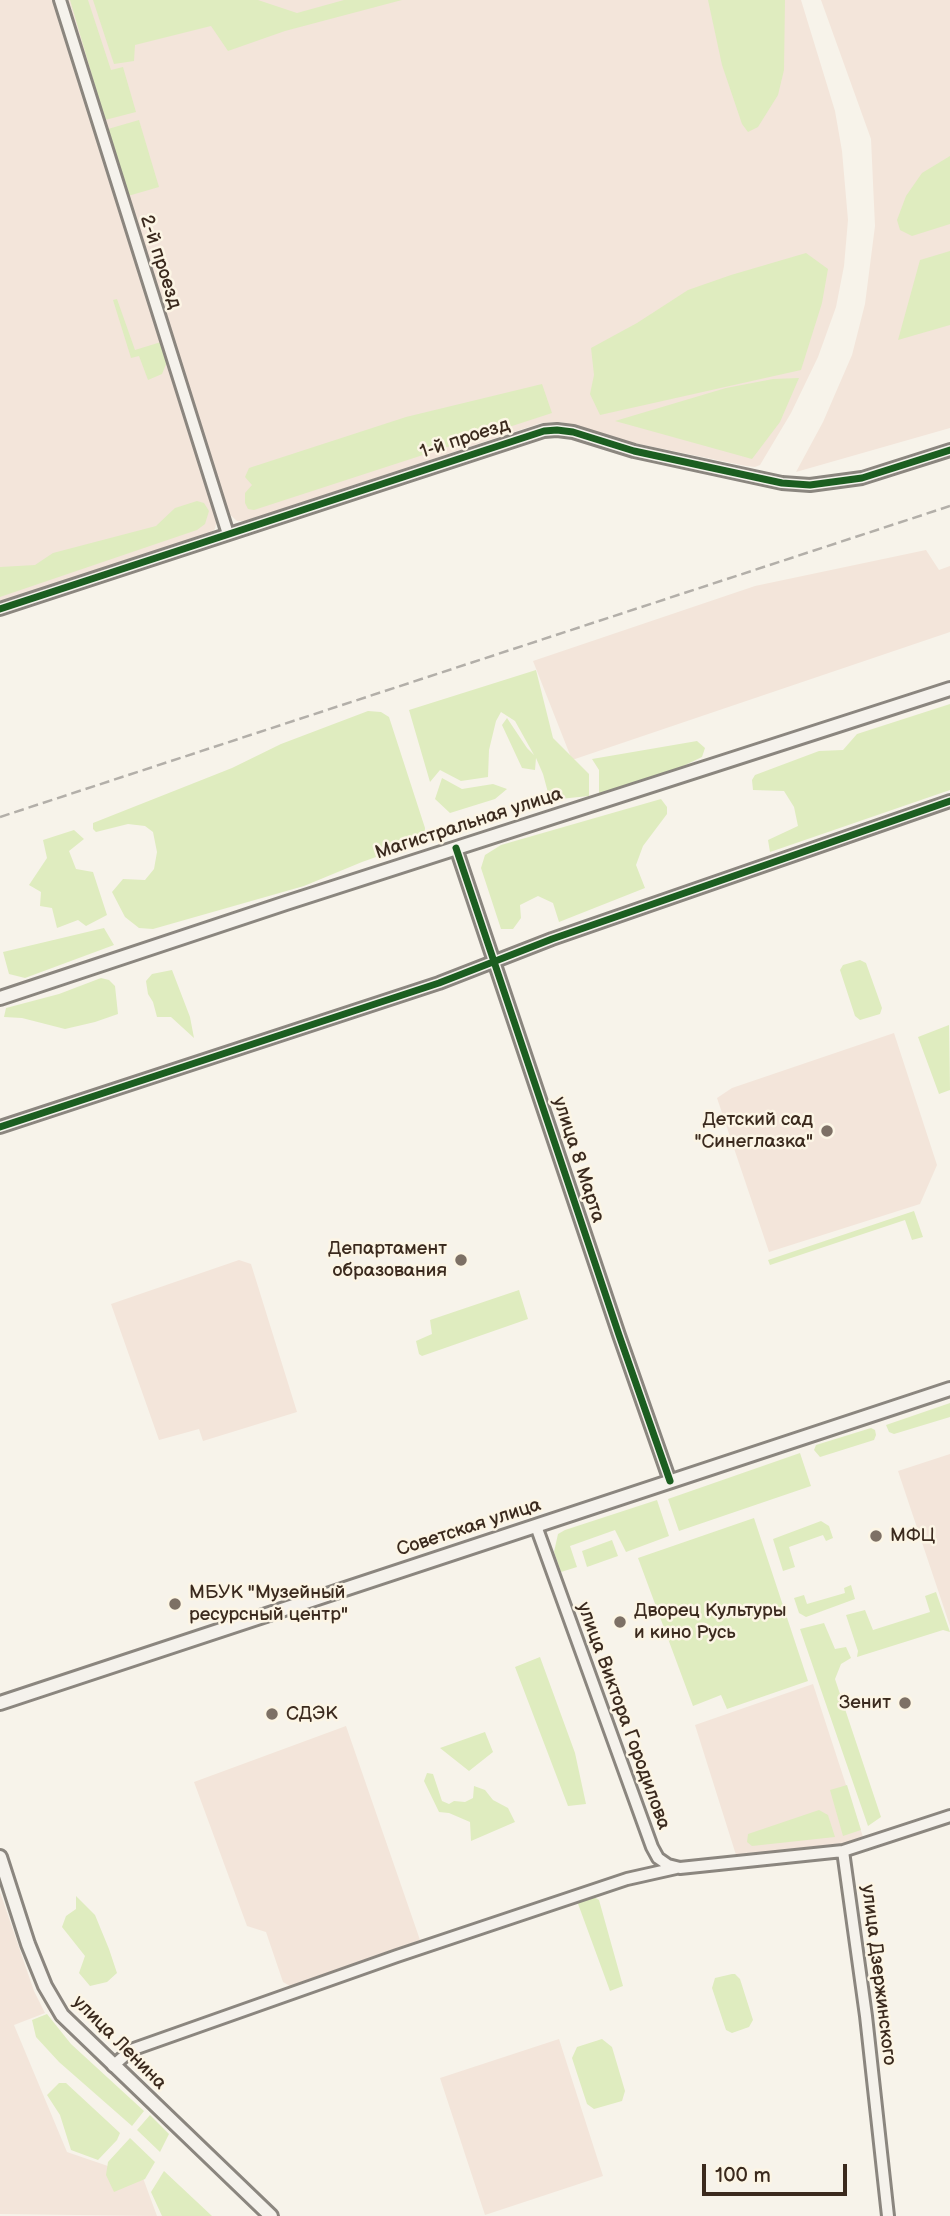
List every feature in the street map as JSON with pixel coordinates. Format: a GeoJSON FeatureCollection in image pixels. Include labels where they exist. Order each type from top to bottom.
{"type":"FeatureCollection","features":[{"type":"Feature","properties":{"kind":"main road","name":"Магистральная улица"},"geometry":{"type":"LineString","coordinates":[[0,998],[950,689]]}},
{"type":"Feature","properties":{"kind":"main road","name":"Советская улица"},"geometry":{"type":"LineString","coordinates":[[0,1703],[950,1389]]}},
{"type":"Feature","properties":{"kind":"main road","name":"улица Ленина"},"geometry":{"type":"LineString","coordinates":[[0,1857],[28,1944],[54,2003],[73,2027],[271,2216]]}},
{"type":"Feature","properties":{"kind":"street","name":"2-й проезд"},"geometry":{"type":"LineString","coordinates":[[60,0],[228,534]]}},
{"type":"Feature","properties":{"kind":"street","name":"1-й проезд"},"geometry":{"type":"LineString","coordinates":[[0,608],[530,434],[557,430],[573,432],[647,453],[782,483],[810,485],[862,478],[950,450]]}},
{"type":"Feature","properties":{"kind":"street"},"geometry":{"type":"LineString","coordinates":[[0,1127],[439,984],[494,961],[731,875],[950,801]]}},
{"type":"Feature","properties":{"kind":"street","name":"улица 8 Марта"},"geometry":{"type":"LineString","coordinates":[[456,848],[670,1481]]}},
{"type":"Feature","properties":{"kind":"street","name":"улица Виктора Городилова"},"geometry":{"type":"LineString","coordinates":[[536,1526],[652,1847],[658,1858],[668,1865],[680,1868]]}},
{"type":"Feature","properties":{"kind":"street"},"geometry":{"type":"LineString","coordinates":[[113,2066],[131,2050],[644,1874],[843,1851],[950,1816]]}},
{"type":"Feature","properties":{"kind":"street","name":"улица Дзержинского"},"geometry":{"type":"LineString","coordinates":[[843,1851],[866,2015],[888,2216]]}},
{"type":"Feature","properties":{"kind":"shaded area"},"geometry":{"type":"Polygon","coordinates":[[[0,0],[54,0],[218,515],[215,529],[209,534],[0,602],[0,0]]]}},
{"type":"Feature","properties":{"kind":"shaded area"},"geometry":{"type":"Polygon","coordinates":[[[64,0],[801,0],[835,111],[842,151],[848,220],[844,266],[836,307],[818,357],[791,413],[760,465],[746,466],[634,443],[561,422],[541,423],[246,521],[237,521],[227,512],[64,0]]]}},
{"type":"Feature","properties":{"kind":"shaded area"},"geometry":{"type":"Polygon","coordinates":[[[821,0],[950,0],[950,428],[796,472],[823,422],[852,355],[865,304],[875,226],[871,139],[821,0]]]}},
{"type":"Feature","properties":{"kind":"shaded area"},"geometry":{"type":"Polygon","coordinates":[[[926,550],[939,570],[950,566],[950,632],[572,760],[533,661],[755,586],[926,550]]]}},
{"type":"Feature","properties":{"kind":"shaded area","name":"Детский сад \"Синеглазка\""},"geometry":{"type":"Polygon","coordinates":[[[894,1033],[937,1165],[920,1204],[769,1252],[717,1098],[732,1088],[894,1033]]]}},
{"type":"Feature","properties":{"kind":"shaded area"},"geometry":{"type":"Polygon","coordinates":[[[239,1260],[251,1264],[297,1412],[203,1441],[199,1429],[159,1440],[111,1304],[239,1260]]]}},
{"type":"Feature","properties":{"kind":"shaded area"},"geometry":{"type":"Polygon","coordinates":[[[950,1454],[950,1626],[898,1471],[950,1454]]]}},
{"type":"Feature","properties":{"kind":"shaded area"},"geometry":{"type":"Polygon","coordinates":[[[813,1684],[863,1837],[846,1843],[736,1855],[695,1725],[813,1684]]]}},
{"type":"Feature","properties":{"kind":"shaded area"},"geometry":{"type":"Polygon","coordinates":[[[346,1726],[420,1940],[290,1986],[283,1982],[266,1932],[247,1926],[194,1782],[346,1726]]]}},
{"type":"Feature","properties":{"kind":"shaded area"},"geometry":{"type":"Polygon","coordinates":[[[0,1892],[34,1991],[45,2013],[14,2025],[67,2152],[143,2178],[157,2216],[0,2214],[0,1892]]]}},
{"type":"Feature","properties":{"kind":"shaded area"},"geometry":{"type":"Polygon","coordinates":[[[559,2039],[603,2176],[485,2215],[440,2078],[559,2039]]]}},
{"type":"Feature","properties":{"kind":"green space"},"geometry":{"type":"Polygon","coordinates":[[[70,0],[88,0],[111,70],[123,67],[136,112],[105,120],[70,0]]]}},
{"type":"Feature","properties":{"kind":"green space"},"geometry":{"type":"Polygon","coordinates":[[[93,0],[258,0],[297,13],[344,0],[402,0],[285,31],[228,51],[211,26],[135,45],[134,61],[114,64],[93,0]]]}},
{"type":"Feature","properties":{"kind":"green space"},"geometry":{"type":"Polygon","coordinates":[[[708,0],[785,0],[784,70],[778,95],[758,127],[748,132],[742,124],[722,65],[708,0]]]}},
{"type":"Feature","properties":{"kind":"green space"},"geometry":{"type":"Polygon","coordinates":[[[139,120],[159,187],[128,196],[108,129],[139,120]]]}},
{"type":"Feature","properties":{"kind":"green space"},"geometry":{"type":"Polygon","coordinates":[[[950,156],[950,224],[912,236],[900,230],[897,220],[906,196],[922,173],[950,156]]]}},
{"type":"Feature","properties":{"kind":"green space"},"geometry":{"type":"Polygon","coordinates":[[[950,251],[950,325],[898,340],[920,260],[950,251]]]}},
{"type":"Feature","properties":{"kind":"green space"},"geometry":{"type":"Polygon","coordinates":[[[806,253],[828,269],[822,303],[801,370],[600,415],[590,394],[594,375],[591,348],[637,323],[688,290],[806,253]]]}},
{"type":"Feature","properties":{"kind":"green space"},"geometry":{"type":"Polygon","coordinates":[[[117,299],[135,350],[161,342],[167,362],[162,374],[148,380],[139,356],[131,358],[113,300],[117,299]]]}},
{"type":"Feature","properties":{"kind":"green space"},"geometry":{"type":"Polygon","coordinates":[[[799,378],[780,422],[752,459],[615,421],[726,388],[773,379],[799,378]]]}},
{"type":"Feature","properties":{"kind":"green space"},"geometry":{"type":"Polygon","coordinates":[[[542,384],[552,413],[254,510],[248,509],[245,503],[245,493],[252,485],[245,477],[249,468],[406,417],[542,384]]]}},
{"type":"Feature","properties":{"kind":"green space"},"geometry":{"type":"Polygon","coordinates":[[[197,501],[204,503],[209,511],[205,524],[197,530],[0,597],[0,567],[35,565],[53,553],[156,526],[175,508],[197,501]]]}},
{"type":"Feature","properties":{"kind":"green space"},"geometry":{"type":"Polygon","coordinates":[[[536,670],[553,738],[589,774],[589,796],[550,800],[536,758],[535,770],[522,768],[502,725],[507,718],[534,755],[515,721],[501,712],[489,750],[488,777],[461,781],[440,770],[430,782],[409,710],[536,670]]]}},
{"type":"Feature","properties":{"kind":"green space"},"geometry":{"type":"Polygon","coordinates":[[[950,704],[950,790],[770,852],[768,840],[798,826],[794,807],[784,791],[753,790],[752,780],[755,775],[819,751],[843,750],[857,734],[950,704]]]}},
{"type":"Feature","properties":{"kind":"green space"},"geometry":{"type":"Polygon","coordinates":[[[368,711],[381,712],[389,717],[425,828],[424,840],[304,886],[153,929],[139,928],[125,917],[112,892],[123,879],[145,880],[154,869],[157,852],[153,832],[145,826],[128,824],[96,832],[93,823],[232,768],[281,744],[368,711]]]}},
{"type":"Feature","properties":{"kind":"green space"},"geometry":{"type":"Polygon","coordinates":[[[697,741],[705,748],[702,757],[679,768],[599,795],[599,770],[592,759],[697,741]]]}},
{"type":"Feature","properties":{"kind":"green space"},"geometry":{"type":"Polygon","coordinates":[[[442,778],[462,789],[493,784],[507,789],[495,799],[450,813],[435,799],[442,778]]]}},
{"type":"Feature","properties":{"kind":"green space"},"geometry":{"type":"Polygon","coordinates":[[[661,799],[667,807],[667,814],[643,846],[636,865],[645,888],[559,922],[553,903],[538,896],[520,905],[521,918],[513,929],[501,929],[481,868],[485,855],[501,845],[661,799]]]}},
{"type":"Feature","properties":{"kind":"green space"},"geometry":{"type":"Polygon","coordinates":[[[74,830],[84,839],[69,851],[76,869],[93,872],[107,915],[86,926],[78,920],[57,928],[52,908],[40,906],[41,892],[29,885],[47,858],[43,840],[74,830]]]}},
{"type":"Feature","properties":{"kind":"green space"},"geometry":{"type":"Polygon","coordinates":[[[104,928],[114,945],[25,978],[9,974],[3,952],[104,928]]]}},
{"type":"Feature","properties":{"kind":"green space"},"geometry":{"type":"Polygon","coordinates":[[[860,960],[866,963],[882,1008],[880,1014],[860,1020],[855,1016],[840,970],[843,965],[860,960]]]}},
{"type":"Feature","properties":{"kind":"green space"},"geometry":{"type":"Polygon","coordinates":[[[172,970],[190,1017],[194,1038],[171,1017],[157,1017],[148,994],[146,981],[152,974],[172,970]]]}},
{"type":"Feature","properties":{"kind":"green space"},"geometry":{"type":"Polygon","coordinates":[[[101,978],[109,980],[115,986],[118,1014],[65,1029],[22,1018],[4,1017],[6,1008],[59,994],[101,978]]]}},
{"type":"Feature","properties":{"kind":"green space"},"geometry":{"type":"Polygon","coordinates":[[[949,1025],[950,1090],[939,1094],[918,1037],[949,1025]]]}},
{"type":"Feature","properties":{"kind":"green space"},"geometry":{"type":"Polygon","coordinates":[[[914,1211],[923,1237],[912,1240],[905,1220],[770,1265],[768,1260],[914,1211]]]}},
{"type":"Feature","properties":{"kind":"green space"},"geometry":{"type":"Polygon","coordinates":[[[519,1290],[528,1319],[422,1356],[419,1354],[416,1341],[432,1334],[430,1320],[519,1290]]]}},
{"type":"Feature","properties":{"kind":"green space"},"geometry":{"type":"Polygon","coordinates":[[[950,1403],[950,1417],[894,1434],[889,1432],[886,1425],[950,1403]]]}},
{"type":"Feature","properties":{"kind":"green space"},"geometry":{"type":"Polygon","coordinates":[[[871,1428],[875,1430],[874,1440],[820,1457],[814,1450],[816,1445],[871,1428]]]}},
{"type":"Feature","properties":{"kind":"green space"},"geometry":{"type":"Polygon","coordinates":[[[800,1453],[811,1486],[679,1531],[668,1499],[800,1453]]]}},
{"type":"Feature","properties":{"kind":"green space"},"geometry":{"type":"Polygon","coordinates":[[[657,1500],[669,1536],[626,1552],[615,1530],[570,1546],[577,1567],[561,1572],[554,1552],[558,1534],[657,1500]]]}},
{"type":"Feature","properties":{"kind":"green space"},"geometry":{"type":"Polygon","coordinates":[[[754,1518],[808,1681],[727,1709],[721,1695],[693,1706],[638,1558],[754,1518]]]}},
{"type":"Feature","properties":{"kind":"green space"},"geometry":{"type":"Polygon","coordinates":[[[821,1521],[829,1526],[833,1538],[826,1541],[823,1535],[789,1547],[795,1567],[783,1571],[773,1539],[821,1521]]]}},
{"type":"Feature","properties":{"kind":"green space"},"geometry":{"type":"Polygon","coordinates":[[[612,1540],[618,1556],[587,1567],[582,1551],[612,1540]]]}},
{"type":"Feature","properties":{"kind":"green space"},"geometry":{"type":"Polygon","coordinates":[[[851,1585],[855,1599],[806,1617],[799,1613],[794,1598],[804,1595],[807,1604],[845,1593],[844,1588],[851,1585]]]}},
{"type":"Feature","properties":{"kind":"green space"},"geometry":{"type":"Polygon","coordinates":[[[936,1592],[950,1632],[943,1630],[857,1657],[858,1651],[846,1615],[865,1610],[873,1630],[930,1612],[925,1596],[936,1592]]]}},
{"type":"Feature","properties":{"kind":"green space"},"geometry":{"type":"Polygon","coordinates":[[[824,1623],[835,1649],[846,1647],[851,1658],[841,1664],[835,1679],[881,1817],[868,1826],[800,1629],[824,1623]]]}},
{"type":"Feature","properties":{"kind":"green space"},"geometry":{"type":"Polygon","coordinates":[[[540,1657],[575,1753],[586,1804],[568,1806],[515,1667],[540,1657]]]}},
{"type":"Feature","properties":{"kind":"green space"},"geometry":{"type":"Polygon","coordinates":[[[485,1732],[493,1752],[469,1771],[440,1748],[485,1732]]]}},
{"type":"Feature","properties":{"kind":"green space"},"geometry":{"type":"Polygon","coordinates":[[[427,1773],[433,1774],[442,1801],[449,1804],[454,1801],[465,1802],[473,1798],[474,1786],[485,1790],[493,1800],[508,1808],[515,1822],[471,1841],[470,1822],[449,1813],[439,1812],[424,1781],[427,1773]]]}},
{"type":"Feature","properties":{"kind":"green space"},"geometry":{"type":"Polygon","coordinates":[[[847,1785],[861,1830],[843,1836],[830,1790],[847,1785]]]}},
{"type":"Feature","properties":{"kind":"green space"},"geometry":{"type":"Polygon","coordinates":[[[819,1810],[828,1815],[835,1837],[752,1846],[747,1842],[748,1834],[819,1810]]]}},
{"type":"Feature","properties":{"kind":"green space"},"geometry":{"type":"Polygon","coordinates":[[[76,1896],[95,1915],[109,1949],[117,1973],[107,1982],[90,1986],[79,1973],[85,1956],[62,1927],[66,1916],[76,1909],[76,1896]]]}},
{"type":"Feature","properties":{"kind":"green space"},"geometry":{"type":"Polygon","coordinates":[[[594,1897],[599,1900],[623,1986],[610,1991],[577,1901],[594,1897]]]}},
{"type":"Feature","properties":{"kind":"green space"},"geometry":{"type":"Polygon","coordinates":[[[732,1974],[740,1979],[753,2020],[749,2027],[732,2033],[726,2030],[712,1988],[715,1978],[732,1974]]]}},
{"type":"Feature","properties":{"kind":"green space"},"geometry":{"type":"Polygon","coordinates":[[[47,2014],[71,2044],[144,2111],[132,2126],[59,2062],[36,2037],[32,2020],[47,2014]]]}},
{"type":"Feature","properties":{"kind":"green space"},"geometry":{"type":"Polygon","coordinates":[[[602,2039],[612,2047],[625,2091],[622,2101],[594,2109],[587,2104],[572,2058],[577,2047],[602,2039]]]}},
{"type":"Feature","properties":{"kind":"green space"},"geometry":{"type":"Polygon","coordinates":[[[59,2083],[66,2083],[120,2133],[98,2160],[71,2150],[60,2115],[47,2095],[59,2083]]]}},
{"type":"Feature","properties":{"kind":"green space"},"geometry":{"type":"Polygon","coordinates":[[[150,2115],[169,2134],[160,2152],[137,2130],[150,2115]]]}},
{"type":"Feature","properties":{"kind":"green space"},"geometry":{"type":"Polygon","coordinates":[[[130,2138],[155,2162],[145,2179],[114,2192],[106,2175],[108,2162],[130,2138]]]}},
{"type":"Feature","properties":{"kind":"green space"},"geometry":{"type":"Polygon","coordinates":[[[164,2171],[212,2216],[162,2216],[151,2192],[164,2171]]]}},
{"type":"Feature","properties":{"kind":"railway"},"geometry":{"type":"LineString","coordinates":[[0,817],[950,506]]}},
{"type":"Feature","properties":{"kind":"cycle path"},"geometry":{"type":"LineString","coordinates":[[0,609],[544,431],[573,432],[634,451],[782,483],[810,485],[862,478],[950,450]]}},
{"type":"Feature","properties":{"kind":"cycle path"},"geometry":{"type":"LineString","coordinates":[[0,1127],[439,983],[552,939],[950,801]]}},
{"type":"Feature","properties":{"kind":"cycle path"},"geometry":{"type":"LineString","coordinates":[[456,848],[670,1481]]}},
{"type":"Feature","properties":{"kind":"place","name":"Детский сад \"Синеглазка\""},"geometry":{"type":"Point","coordinates":[827,1131]}},
{"type":"Feature","properties":{"kind":"place","name":"Департамент образования"},"geometry":{"type":"Point","coordinates":[461,1260]}},
{"type":"Feature","properties":{"kind":"place","name":"МФЦ"},"geometry":{"type":"Point","coordinates":[876,1536]}},
{"type":"Feature","properties":{"kind":"place","name":"МБУК \"Музейный ресурсный центр\""},"geometry":{"type":"Point","coordinates":[175,1604]}},
{"type":"Feature","properties":{"kind":"place","name":"Дворец Культуры и кино Русь"},"geometry":{"type":"Point","coordinates":[620,1622]}},
{"type":"Feature","properties":{"kind":"place","name":"Зенит"},"geometry":{"type":"Point","coordinates":[905,1703]}},
{"type":"Feature","properties":{"kind":"place","name":"СДЭК"},"geometry":{"type":"Point","coordinates":[272,1714]}}]}
